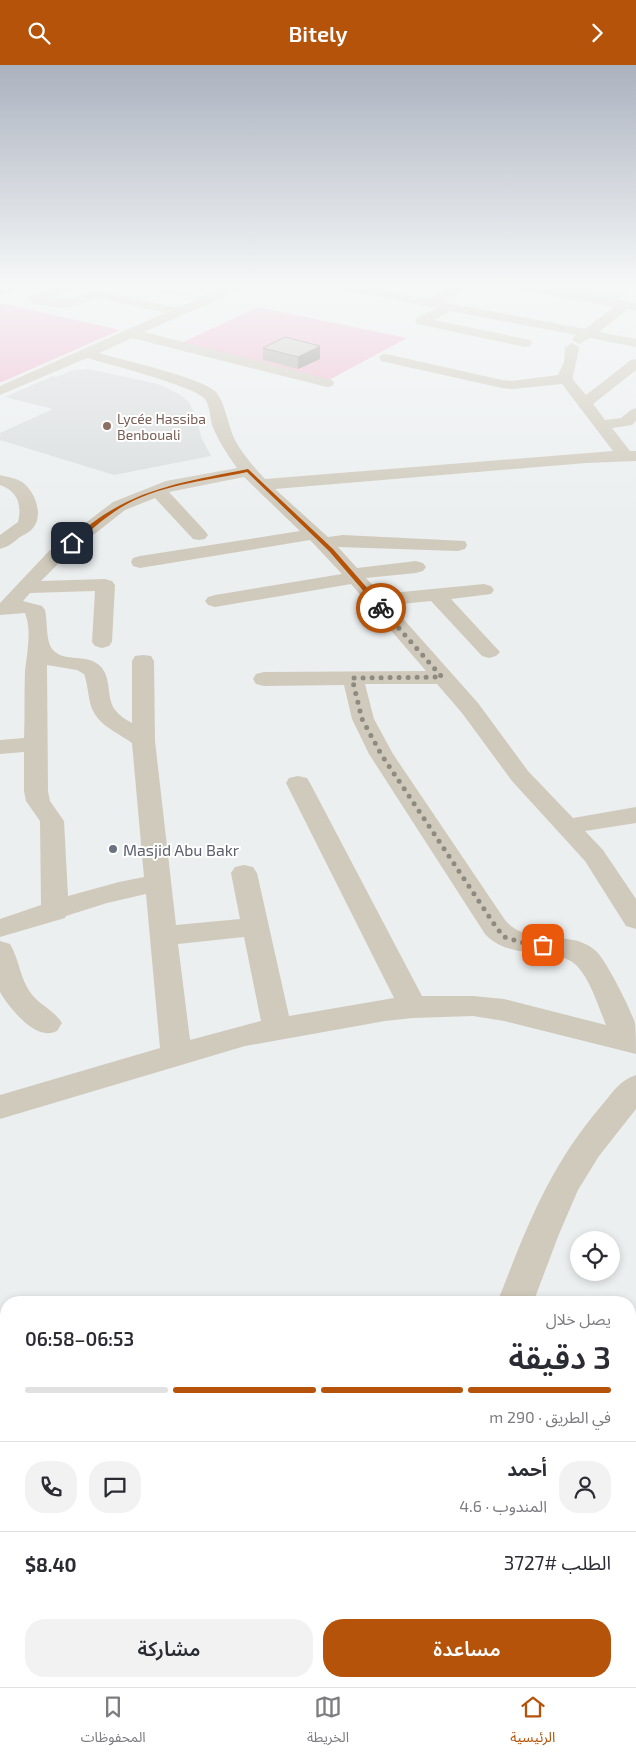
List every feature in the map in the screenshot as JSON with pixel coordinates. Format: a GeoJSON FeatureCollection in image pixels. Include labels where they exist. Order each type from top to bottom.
{"type":"FeatureCollection","features":[{"type":"Feature","properties":{"kind":"street"},"geometry":{"type":"LineString","coordinates":[[0,391],[66,362]]}},
{"type":"Feature","properties":{"kind":"street"},"geometry":{"type":"LineString","coordinates":[[114,362],[192,385],[209,394],[214,401],[220,424],[228,442],[254,478],[353,576],[470,708],[520,776],[594,856],[636,921]]}},
{"type":"Feature","properties":{"kind":"street"},"geometry":{"type":"LineString","coordinates":[[243,362],[327,383]]}},
{"type":"Feature","properties":{"kind":"street"},"geometry":{"type":"LineString","coordinates":[[402,362],[502,384],[512,385],[566,379]]}},
{"type":"Feature","properties":{"kind":"street"},"geometry":{"type":"LineString","coordinates":[[571,362],[565,373],[566,379],[602,425],[631,456]]}},
{"type":"Feature","properties":{"kind":"street"},"geometry":{"type":"LineString","coordinates":[[585,403],[635,362]]}},
{"type":"Feature","properties":{"kind":"street"},"geometry":{"type":"LineString","coordinates":[[602,425],[626,422],[636,413]]}},
{"type":"Feature","properties":{"kind":"street"},"geometry":{"type":"LineString","coordinates":[[3,609],[56,555],[118,506],[172,485],[254,478],[382,473],[505,465],[574,458],[631,456]]}},
{"type":"Feature","properties":{"kind":"street"},"geometry":{"type":"LineString","coordinates":[[0,480],[21,489],[29,510],[26,525],[0,543]]}},
{"type":"Feature","properties":{"kind":"street"},"geometry":{"type":"LineString","coordinates":[[158,490],[199,535]]}},
{"type":"Feature","properties":{"kind":"street"},"geometry":{"type":"LineString","coordinates":[[140,562],[320,545],[343,541],[458,545]]}},
{"type":"Feature","properties":{"kind":"street"},"geometry":{"type":"LineString","coordinates":[[215,601],[353,576],[416,567]]}},
{"type":"Feature","properties":{"kind":"street"},"geometry":{"type":"LineString","coordinates":[[24,587],[105,585],[102,642]]}},
{"type":"Feature","properties":{"kind":"street"},"geometry":{"type":"LineString","coordinates":[[375,601],[484,591]]}},
{"type":"Feature","properties":{"kind":"street"},"geometry":{"type":"LineString","coordinates":[[436,595],[489,652]]}},
{"type":"Feature","properties":{"kind":"street"},"geometry":{"type":"LineString","coordinates":[[3,609],[27,607],[35,610],[37,617],[39,641],[36,672],[36,791],[38,801],[52,821],[55,912]]}},
{"type":"Feature","properties":{"kind":"street"},"geometry":{"type":"LineString","coordinates":[[39,641],[44,654],[52,659],[85,666],[93,671],[102,705],[107,715],[143,741]]}},
{"type":"Feature","properties":{"kind":"street"},"geometry":{"type":"LineString","coordinates":[[143,661],[143,741],[176,1054]]}},
{"type":"Feature","properties":{"kind":"street"},"geometry":{"type":"LineString","coordinates":[[264,679],[442,677]]}},
{"type":"Feature","properties":{"kind":"street"},"geometry":{"type":"LineString","coordinates":[[352,678],[362,719],[381,754],[496,927],[504,937],[528,944],[572,949],[586,958],[596,972],[633,1043]]}},
{"type":"Feature","properties":{"kind":"street"},"geometry":{"type":"LineString","coordinates":[[0,747],[36,744]]}},
{"type":"Feature","properties":{"kind":"street"},"geometry":{"type":"LineString","coordinates":[[298,783],[413,1007]]}},
{"type":"Feature","properties":{"kind":"street"},"geometry":{"type":"LineString","coordinates":[[567,827],[636,815]]}},
{"type":"Feature","properties":{"kind":"street"},"geometry":{"type":"LineString","coordinates":[[244,873],[277,1029]]}},
{"type":"Feature","properties":{"kind":"street"},"geometry":{"type":"LineString","coordinates":[[0,929],[128,889],[159,884]]}},
{"type":"Feature","properties":{"kind":"street"},"geometry":{"type":"LineString","coordinates":[[164,936],[256,927]]}},
{"type":"Feature","properties":{"kind":"street"},"geometry":{"type":"LineString","coordinates":[[0,951],[12,988],[22,1003],[47,1023]]}},
{"type":"Feature","properties":{"kind":"street"},"geometry":{"type":"LineString","coordinates":[[0,1107],[245,1035],[413,1007],[473,1006],[504,1010],[633,1043]]}},
{"type":"Feature","properties":{"kind":"street"},"geometry":{"type":"LineString","coordinates":[[519,1296],[554,1207],[572,1170],[600,1129],[636,1087]]}},
{"type":"Feature","properties":{"kind":"shaded area"},"geometry":{"type":"Polygon","coordinates":[[[0,362],[48,362],[2,382],[0,382],[0,362]]]}},
{"type":"Feature","properties":{"kind":"shaded area"},"geometry":{"type":"Polygon","coordinates":[[[256,362],[363,362],[329,380],[256,362]]]}},
{"type":"Feature","properties":{"kind":"shaded area","name":"Lycée Hassiba Benbouali"},"geometry":{"type":"Polygon","coordinates":[[[88,369],[158,384],[179,394],[189,402],[197,418],[201,437],[211,456],[114,475],[0,440],[0,433],[53,409],[5,397],[53,376],[56,377],[74,370],[88,369]]]}},
{"type":"Feature","properties":{"kind":"way so far"},"geometry":{"type":"LineString","coordinates":[[381,608],[442,677],[352,678],[362,719],[406,794],[504,937],[528,944],[543,945]]}},
{"type":"Feature","properties":{"kind":"place","name":"Lycée Hassiba Benbouali"},"geometry":{"type":"Point","coordinates":[107,426]}},
{"type":"Feature","properties":{"kind":"place","name":"Masjid Abu Bakr"},"geometry":{"type":"Point","coordinates":[113,849]}},
{"type":"Feature","properties":{"kind":"route"},"geometry":{"type":"LineString","coordinates":[[72,543],[118,506],[144,495],[172,485],[248,471],[331,550],[381,608]]}}]}
